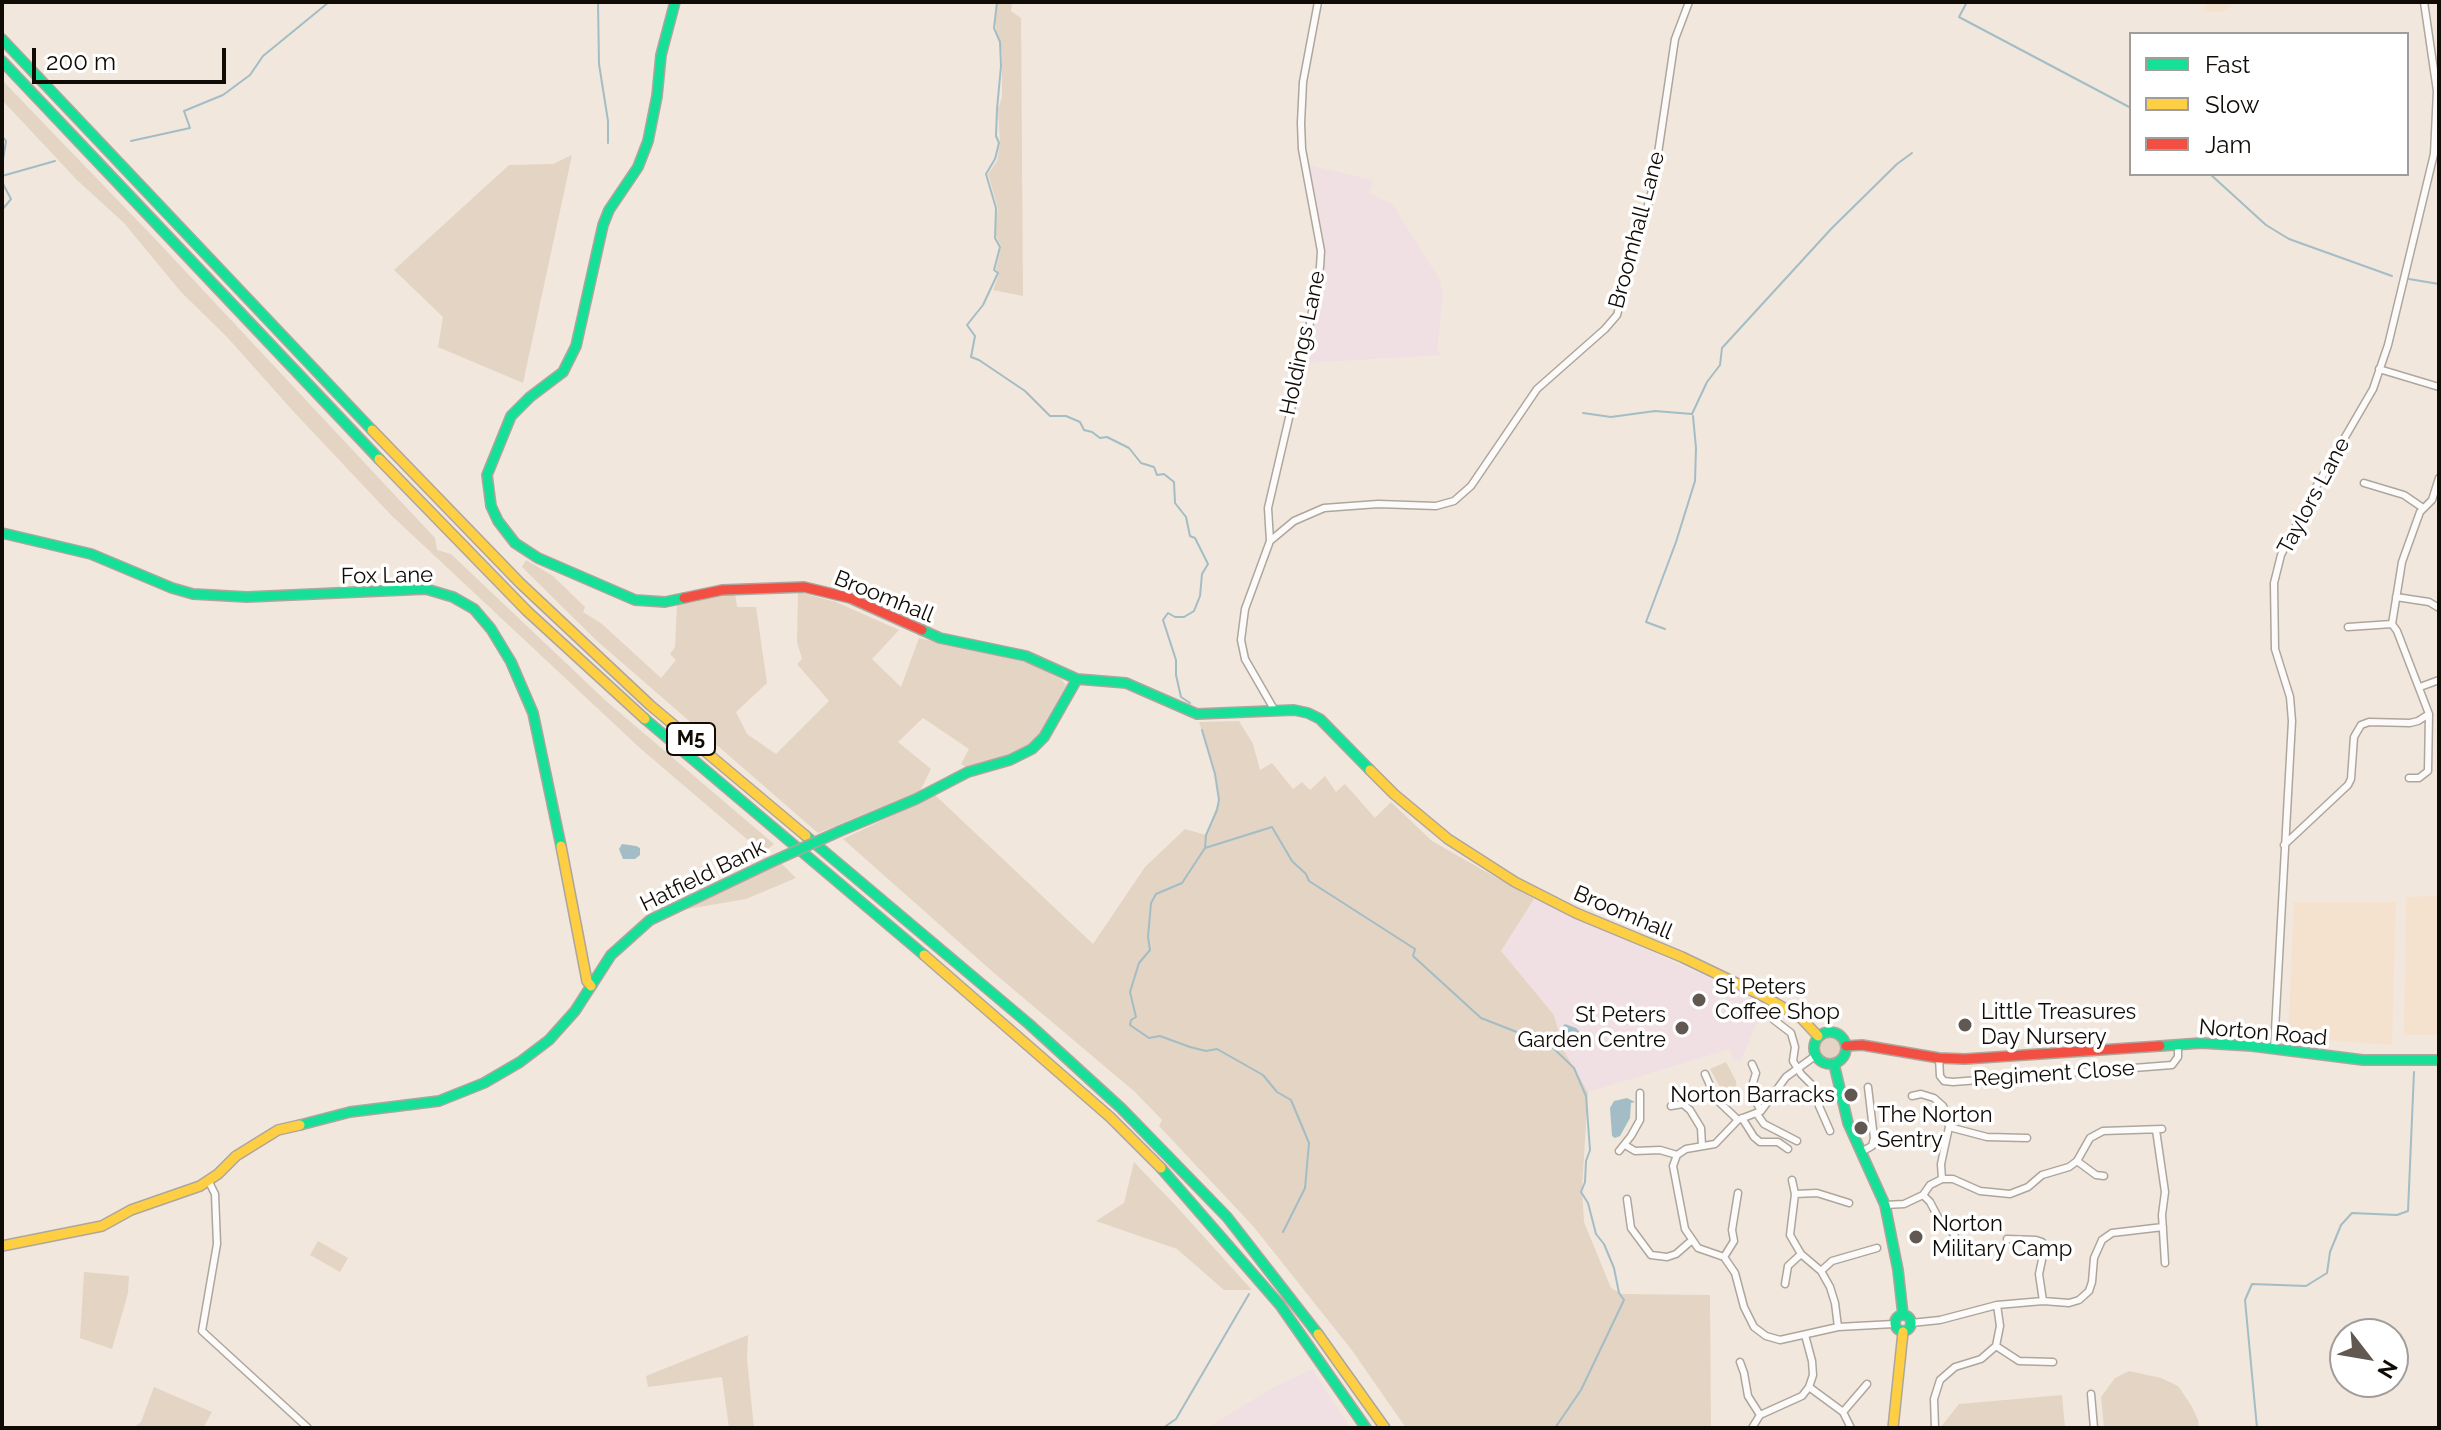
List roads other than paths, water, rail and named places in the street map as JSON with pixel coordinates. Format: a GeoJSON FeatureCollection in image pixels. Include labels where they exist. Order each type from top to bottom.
{"type":"FeatureCollection","features":[{"type":"Feature","properties":{"kind":"main road","name":"Broomhall"},"geometry":{"type":"LineString","coordinates":[[675,2],[663,45],[648,141],[638,167],[609,210],[603,225],[576,346],[563,372],[511,416],[490,464],[488,491],[494,515],[515,543],[538,558],[631,599],[648,603],[735,589],[804,587],[850,598],[929,635],[1026,656],[1077,679],[1126,683],[1197,714],[1294,710],[1320,719],[1394,794],[1448,839],[1545,899],[1682,957],[1765,997],[1801,1018],[1818,1036]]}},
{"type":"Feature","properties":{"kind":"main road","name":"M5"},"geometry":{"type":"LineString","coordinates":[[2,39],[343,401],[520,583],[650,705],[1029,1024],[1172,1159],[1227,1217],[1293,1300],[1385,1428]]}},
{"type":"Feature","properties":{"kind":"main road","name":"M5"},"geometry":{"type":"LineString","coordinates":[[2,61],[368,449],[527,611],[639,714],[1024,1040],[1110,1117],[1164,1171],[1280,1305],[1366,1428]]}},
{"type":"Feature","properties":{"kind":"main road","name":"Fox Lane"},"geometry":{"type":"LineString","coordinates":[[2,533],[91,554],[193,594],[247,597],[426,589],[453,597],[474,609],[506,652],[533,713],[548,773],[587,981],[591,986]]}},
{"type":"Feature","properties":{"kind":"main road","name":"Hatfield Bank"},"geometry":{"type":"LineString","coordinates":[[2,1246],[102,1226],[131,1210],[209,1182],[236,1156],[278,1130],[350,1112],[439,1101],[484,1083],[549,1040],[567,1021],[611,955],[650,920],[769,863],[916,799],[968,772],[1010,760],[1032,749],[1044,737],[1077,679]]}},
{"type":"Feature","properties":{"kind":"main road"},"geometry":{"type":"LineString","coordinates":[[1837,1034],[1846,1046],[1843,1057],[1834,1064],[1825,1064],[1815,1056],[1813,1048],[1818,1036],[1837,1034]]}},
{"type":"Feature","properties":{"kind":"main road","name":"Norton Road"},"geometry":{"type":"LineString","coordinates":[[1846,1046],[1869,1045],[1939,1058],[2018,1057],[2201,1043],[2363,1060],[2439,1060]]}},
{"type":"Feature","properties":{"kind":"main road"},"geometry":{"type":"LineString","coordinates":[[1834,1064],[1845,1115],[1885,1205],[1903,1315]]}},
{"type":"Feature","properties":{"kind":"main road"},"geometry":{"type":"LineString","coordinates":[[1903,1315],[1909,1317],[1911,1323],[1909,1329],[1903,1332],[1897,1330],[1894,1324],[1897,1317],[1903,1315]]}},
{"type":"Feature","properties":{"kind":"main road"},"geometry":{"type":"LineString","coordinates":[[1893,1428],[1903,1332]]}},
{"type":"Feature","properties":{"kind":"street","name":"Holdings Lane"},"geometry":{"type":"LineString","coordinates":[[1270,541],[1268,508],[1306,345],[1320,267],[1321,251],[1302,149],[1301,123],[1303,82],[1318,2]]}},
{"type":"Feature","properties":{"kind":"street","name":"Broomhall Lane"},"geometry":{"type":"LineString","coordinates":[[1270,541],[1294,521],[1324,508],[1378,504],[1436,506],[1454,501],[1471,486],[1537,389],[1612,322],[1622,304],[1653,187],[1675,39],[1689,2]]}},
{"type":"Feature","properties":{"kind":"street","name":"Taylors Lane"},"geometry":{"type":"LineString","coordinates":[[2274,1049],[2292,721],[2290,697],[2275,649],[2274,583],[2281,555],[2321,476],[2367,400],[2388,345],[2434,154],[2437,91],[2424,2]]}},
{"type":"Feature","properties":{"kind":"street"},"geometry":{"type":"LineString","coordinates":[[2379,369],[2439,387]]}},
{"type":"Feature","properties":{"kind":"street"},"geometry":{"type":"LineString","coordinates":[[2409,778],[2419,778],[2428,771],[2429,714],[2392,624],[2402,562],[2423,508],[2437,494],[2439,478]]}},
{"type":"Feature","properties":{"kind":"street"},"geometry":{"type":"LineString","coordinates":[[2364,483],[2404,495],[2423,508]]}},
{"type":"Feature","properties":{"kind":"street"},"geometry":{"type":"LineString","coordinates":[[1270,541],[1245,609],[1241,640],[1245,659],[1275,711]]}},
{"type":"Feature","properties":{"kind":"street"},"geometry":{"type":"LineString","coordinates":[[2396,597],[2429,602],[2439,608]]}},
{"type":"Feature","properties":{"kind":"street"},"geometry":{"type":"LineString","coordinates":[[2348,627],[2392,624]]}},
{"type":"Feature","properties":{"kind":"street"},"geometry":{"type":"LineString","coordinates":[[2420,687],[2439,680]]}},
{"type":"Feature","properties":{"kind":"street"},"geometry":{"type":"LineString","coordinates":[[2284,845],[2348,785],[2354,737],[2361,725],[2369,722],[2410,723],[2429,714]]}},
{"type":"Feature","properties":{"kind":"street"},"geometry":{"type":"LineString","coordinates":[[1774,1020],[1791,1033],[1796,1068],[1814,1087],[1830,1131]]}},
{"type":"Feature","properties":{"kind":"street","name":"Regiment Close"},"geometry":{"type":"LineString","coordinates":[[1939,1058],[1940,1076],[1944,1081],[1953,1082],[2172,1065],[2178,1051]]}},
{"type":"Feature","properties":{"kind":"street"},"geometry":{"type":"LineString","coordinates":[[1815,1056],[1786,1077],[1759,1113],[1740,1119],[1715,1144],[1686,1149],[1677,1155],[1673,1166],[1685,1229],[1698,1248],[1724,1257],[1735,1273],[1744,1307],[1754,1327],[1766,1336],[1780,1340],[1838,1327],[1894,1324]]}},
{"type":"Feature","properties":{"kind":"street"},"geometry":{"type":"LineString","coordinates":[[1752,1064],[1756,1073],[1752,1086],[1754,1098],[1764,1124],[1797,1141]]}},
{"type":"Feature","properties":{"kind":"street"},"geometry":{"type":"LineString","coordinates":[[1705,1074],[1716,1099],[1740,1119],[1760,1142],[1778,1142],[1788,1149]]}},
{"type":"Feature","properties":{"kind":"street"},"geometry":{"type":"LineString","coordinates":[[1861,1152],[1872,1146],[1874,1138],[1868,1087]]}},
{"type":"Feature","properties":{"kind":"street"},"geometry":{"type":"LineString","coordinates":[[1619,1151],[1640,1120],[1640,1093]]}},
{"type":"Feature","properties":{"kind":"street"},"geometry":{"type":"LineString","coordinates":[[1912,1096],[1921,1094],[1934,1098],[1943,1106],[1949,1127],[1941,1164],[1942,1179]]}},
{"type":"Feature","properties":{"kind":"street"},"geometry":{"type":"LineString","coordinates":[[1671,1106],[1686,1106],[1701,1128],[1702,1146]]}},
{"type":"Feature","properties":{"kind":"street"},"geometry":{"type":"LineString","coordinates":[[1687,1128],[1697,1122]]}},
{"type":"Feature","properties":{"kind":"street"},"geometry":{"type":"LineString","coordinates":[[1949,1127],[1987,1137],[2027,1138]]}},
{"type":"Feature","properties":{"kind":"street"},"geometry":{"type":"LineString","coordinates":[[1885,1205],[1904,1204],[1923,1195],[1930,1185],[1942,1179],[1953,1179],[1980,1191],[2010,1194],[2028,1187],[2042,1175],[2062,1170],[2077,1161],[2090,1138],[2103,1131],[2159,1130],[2167,1170],[2163,1227],[2165,1263]]}},
{"type":"Feature","properties":{"kind":"street"},"geometry":{"type":"LineString","coordinates":[[1625,1145],[1635,1151],[1660,1150],[1677,1155]]}},
{"type":"Feature","properties":{"kind":"street"},"geometry":{"type":"LineString","coordinates":[[2077,1161],[2100,1175],[2093,1184]]}},
{"type":"Feature","properties":{"kind":"street"},"geometry":{"type":"LineString","coordinates":[[1792,1180],[1795,1194],[1790,1235],[1801,1254],[1821,1271],[1835,1303],[1838,1327]]}},
{"type":"Feature","properties":{"kind":"street"},"geometry":{"type":"LineString","coordinates":[[209,1182],[215,1194],[217,1244],[202,1331],[308,1428]]}},
{"type":"Feature","properties":{"kind":"street"},"geometry":{"type":"LineString","coordinates":[[1724,1257],[1734,1241],[1732,1230],[1738,1193]]}},
{"type":"Feature","properties":{"kind":"street"},"geometry":{"type":"LineString","coordinates":[[1795,1194],[1841,1195],[1849,1203]]}},
{"type":"Feature","properties":{"kind":"street"},"geometry":{"type":"LineString","coordinates":[[1923,1195],[1940,1221],[1954,1234],[1957,1242],[1955,1254]]}},
{"type":"Feature","properties":{"kind":"street"},"geometry":{"type":"LineString","coordinates":[[1627,1199],[1627,1212],[1635,1235],[1651,1255],[1667,1257],[1676,1254],[1691,1241]]}},
{"type":"Feature","properties":{"kind":"street"},"geometry":{"type":"LineString","coordinates":[[1681,1201],[1690,1201]]}},
{"type":"Feature","properties":{"kind":"street"},"geometry":{"type":"LineString","coordinates":[[1627,1212],[1639,1211]]}},
{"type":"Feature","properties":{"kind":"street"},"geometry":{"type":"LineString","coordinates":[[1911,1323],[1942,1320],[1997,1305],[2079,1300],[2089,1291],[2094,1258],[2102,1240],[2112,1233],[2163,1227]]}},
{"type":"Feature","properties":{"kind":"street"},"geometry":{"type":"LineString","coordinates":[[2094,1232],[2102,1240]]}},
{"type":"Feature","properties":{"kind":"street"},"geometry":{"type":"LineString","coordinates":[[2007,1239],[2036,1240],[2045,1246],[2039,1274],[2043,1301]]}},
{"type":"Feature","properties":{"kind":"street"},"geometry":{"type":"LineString","coordinates":[[1865,1242],[1867,1251]]}},
{"type":"Feature","properties":{"kind":"street"},"geometry":{"type":"LineString","coordinates":[[1957,1242],[1966,1243]]}},
{"type":"Feature","properties":{"kind":"street"},"geometry":{"type":"LineString","coordinates":[[1821,1271],[1832,1261],[1877,1248]]}},
{"type":"Feature","properties":{"kind":"street"},"geometry":{"type":"LineString","coordinates":[[2153,1253],[2163,1253]]}},
{"type":"Feature","properties":{"kind":"street"},"geometry":{"type":"LineString","coordinates":[[1785,1284],[1788,1266],[1801,1254]]}},
{"type":"Feature","properties":{"kind":"street"},"geometry":{"type":"LineString","coordinates":[[1779,1265],[1788,1266]]}},
{"type":"Feature","properties":{"kind":"street"},"geometry":{"type":"LineString","coordinates":[[1935,1428],[1934,1399],[1940,1380],[1955,1367],[1981,1359],[1996,1346],[2000,1326],[1997,1305]]}},
{"type":"Feature","properties":{"kind":"street"},"geometry":{"type":"LineString","coordinates":[[1752,1428],[1760,1415],[1802,1396],[1809,1387],[1813,1375],[1812,1361],[1805,1335]]}},
{"type":"Feature","properties":{"kind":"street"},"geometry":{"type":"LineString","coordinates":[[1996,1346],[2019,1361],[2053,1362]]}},
{"type":"Feature","properties":{"kind":"street"},"geometry":{"type":"LineString","coordinates":[[1740,1362],[1748,1396],[1760,1415]]}},
{"type":"Feature","properties":{"kind":"street"},"geometry":{"type":"LineString","coordinates":[[2039,1372],[2040,1362]]}},
{"type":"Feature","properties":{"kind":"street"},"geometry":{"type":"LineString","coordinates":[[1744,1373],[1754,1370]]}},
{"type":"Feature","properties":{"kind":"street"},"geometry":{"type":"LineString","coordinates":[[1843,1412],[1867,1384]]}},
{"type":"Feature","properties":{"kind":"street"},"geometry":{"type":"LineString","coordinates":[[1854,1386],[1863,1392]]}},
{"type":"Feature","properties":{"kind":"street"},"geometry":{"type":"LineString","coordinates":[[1809,1387],[1843,1412],[1851,1428]]}},
{"type":"Feature","properties":{"kind":"street"},"geometry":{"type":"LineString","coordinates":[[2091,1394],[2094,1428]]}},
{"type":"Feature","properties":{"kind":"water"},"geometry":{"type":"Polygon","coordinates":[[[622,844],[640,848],[640,855],[635,859],[623,859],[619,849],[622,844]]]}},
{"type":"Feature","properties":{"kind":"water"},"geometry":{"type":"Polygon","coordinates":[[[1565,1024],[1576,1028],[1585,1038],[1581,1051],[1562,1037],[1559,1030],[1565,1024]]]}},
{"type":"Feature","properties":{"kind":"water"},"geometry":{"type":"Polygon","coordinates":[[[1627,1098],[1635,1102],[1631,1103],[1630,1118],[1620,1136],[1615,1138],[1612,1136],[1610,1108],[1614,1101],[1627,1098]]]}},
{"type":"Feature","properties":{"kind":"waterway"},"geometry":{"type":"LineString","coordinates":[[131,141],[190,128],[184,111],[223,95],[250,75],[263,56],[329,2]]}},
{"type":"Feature","properties":{"kind":"waterway"},"geometry":{"type":"LineString","coordinates":[[598,2],[599,64],[608,121],[608,143]]}},
{"type":"Feature","properties":{"kind":"waterway"},"geometry":{"type":"LineString","coordinates":[[997,2],[994,28],[1000,42],[996,136],[999,143],[995,159],[986,174],[996,208],[995,238],[1000,247],[994,270],[998,273],[983,305],[967,325],[975,336],[971,357],[1025,391],[1050,416],[1066,416],[1080,422],[1084,430],[1129,448],[1141,463],[1154,467],[1157,475],[1164,474],[1174,482],[1175,503],[1186,517],[1190,536],[1195,538],[1208,564],[1202,574],[1200,596],[1194,611],[1184,617],[1168,613],[1163,620],[1176,660],[1181,697],[1190,703]]}},
{"type":"Feature","properties":{"kind":"waterway"},"geometry":{"type":"LineString","coordinates":[[1967,2],[1959,17],[2129,107]]}},
{"type":"Feature","properties":{"kind":"waterway"},"geometry":{"type":"LineString","coordinates":[[2,136],[6,141],[2,166]]}},
{"type":"Feature","properties":{"kind":"waterway"},"geometry":{"type":"LineString","coordinates":[[1583,413],[1611,417],[1655,411],[1692,414],[1707,382],[1720,365],[1722,348],[1831,229],[1912,153]]}},
{"type":"Feature","properties":{"kind":"waterway"},"geometry":{"type":"LineString","coordinates":[[2,176],[55,161]]}},
{"type":"Feature","properties":{"kind":"waterway"},"geometry":{"type":"LineString","coordinates":[[2212,176],[2266,225],[2289,239],[2392,276]]}},
{"type":"Feature","properties":{"kind":"waterway"},"geometry":{"type":"LineString","coordinates":[[2,182],[11,199],[2,210]]}},
{"type":"Feature","properties":{"kind":"waterway"},"geometry":{"type":"LineString","coordinates":[[2409,279],[2439,284]]}},
{"type":"Feature","properties":{"kind":"waterway"},"geometry":{"type":"LineString","coordinates":[[1665,629],[1646,622],[1695,481],[1693,416]]}},
{"type":"Feature","properties":{"kind":"waterway"},"geometry":{"type":"LineString","coordinates":[[1202,730],[1215,774],[1219,800],[1217,810],[1206,835],[1205,848],[1182,883],[1156,894],[1151,903],[1150,950],[1139,963],[1130,992],[1136,1017],[1130,1025],[1149,1038],[1160,1036],[1206,1051],[1217,1049],[1263,1075],[1277,1092],[1291,1100],[1309,1143],[1305,1188],[1283,1232]]}},
{"type":"Feature","properties":{"kind":"waterway"},"geometry":{"type":"LineString","coordinates":[[1205,848],[1272,827],[1292,861],[1309,881],[1415,949],[1413,956],[1481,1018],[1550,1045],[1574,1068],[1586,1096],[1590,1150],[1581,1192],[1588,1203],[1596,1234],[1614,1268],[1619,1293],[1624,1300],[1581,1390],[1555,1428]]}},
{"type":"Feature","properties":{"kind":"waterway"},"geometry":{"type":"LineString","coordinates":[[2257,1428],[2245,1300],[2252,1284],[2306,1286],[2327,1273],[2330,1252],[2341,1225],[2352,1213],[2397,1215],[2408,1211],[2414,1072]]}},
{"type":"Feature","properties":{"kind":"waterway"},"geometry":{"type":"LineString","coordinates":[[1163,1428],[1176,1419],[1249,1294]]}},
{"type":"Feature","properties":{"kind":"place","name":"St Peters Coffee Shop"},"geometry":{"type":"Point","coordinates":[1699,1000]}},
{"type":"Feature","properties":{"kind":"place","name":"Little Treasures Day Nursery"},"geometry":{"type":"Point","coordinates":[1965,1025]}},
{"type":"Feature","properties":{"kind":"place","name":"St Peters Garden Centre"},"geometry":{"type":"Point","coordinates":[1682,1028]}},
{"type":"Feature","properties":{"kind":"place","name":"Norton Barracks"},"geometry":{"type":"Point","coordinates":[1851,1095]}},
{"type":"Feature","properties":{"kind":"place","name":"The Norton Sentry"},"geometry":{"type":"Point","coordinates":[1861,1128]}},
{"type":"Feature","properties":{"kind":"place","name":"Norton Military Camp"},"geometry":{"type":"Point","coordinates":[1916,1237]}}]}
